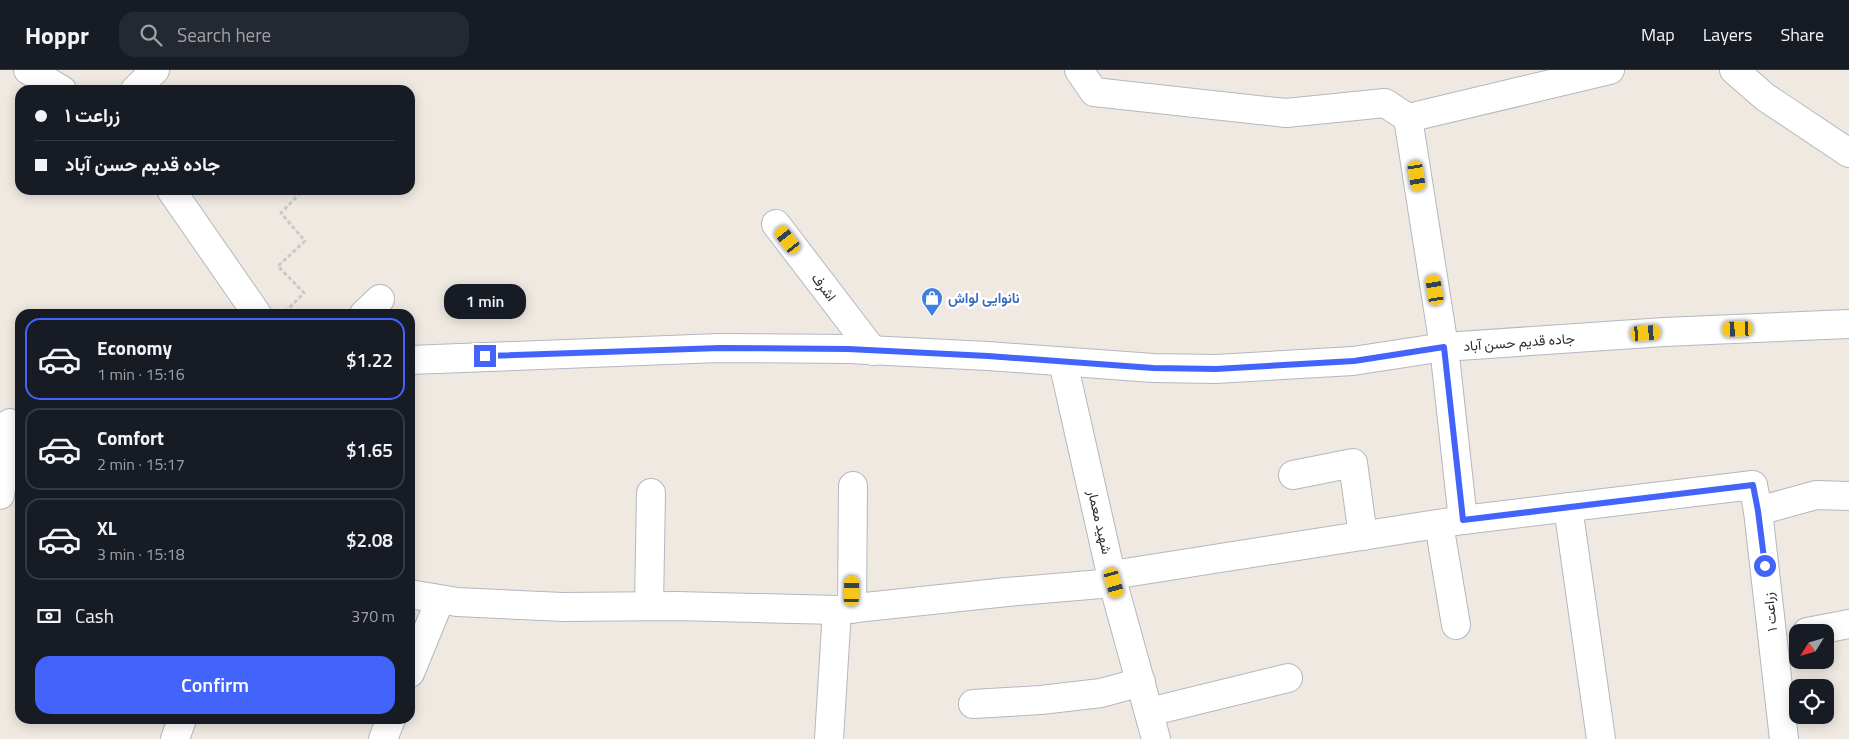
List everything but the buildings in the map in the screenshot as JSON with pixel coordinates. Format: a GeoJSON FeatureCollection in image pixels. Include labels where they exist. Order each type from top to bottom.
{"type":"FeatureCollection","features":[{"type":"Feature","properties":{"kind":"street"},"geometry":{"type":"LineString","coordinates":[[28,70],[54,85]]}},
{"type":"Feature","properties":{"kind":"street"},"geometry":{"type":"LineString","coordinates":[[140,85],[155,70]]}},
{"type":"Feature","properties":{"kind":"street"},"geometry":{"type":"LineString","coordinates":[[1079,70],[1094,92],[1286,113],[1385,103],[1408,118],[1601,71]]}},
{"type":"Feature","properties":{"kind":"street"},"geometry":{"type":"LineString","coordinates":[[1734,70],[1765,97],[1849,153]]}},
{"type":"Feature","properties":{"kind":"street"},"geometry":{"type":"LineString","coordinates":[[1408,118],[1444,347],[1456,625]]}},
{"type":"Feature","properties":{"kind":"street"},"geometry":{"type":"LineString","coordinates":[[174,195],[254,309]]}},
{"type":"Feature","properties":{"kind":"street","name":"اشرف"},"geometry":{"type":"LineString","coordinates":[[776,224],[873,350]]}},
{"type":"Feature","properties":{"kind":"street","name":"جاده قدیم حسن آباد"},"geometry":{"type":"LineString","coordinates":[[415,360],[720,348],[873,350],[1153,368],[1216,369],[1354,361],[1444,347],[1664,332],[1849,324]]}},
{"type":"Feature","properties":{"kind":"street","name":"شهید معمار"},"geometry":{"type":"LineString","coordinates":[[1063,362],[1113,579],[1156,739]]}},
{"type":"Feature","properties":{"kind":"street"},"geometry":{"type":"LineString","coordinates":[[0,495],[10,423]]}},
{"type":"Feature","properties":{"kind":"street"},"geometry":{"type":"LineString","coordinates":[[1293,475],[1353,463],[1363,536]]}},
{"type":"Feature","properties":{"kind":"street"},"geometry":{"type":"LineString","coordinates":[[829,739],[844,609],[853,486]]}},
{"type":"Feature","properties":{"kind":"street"},"geometry":{"type":"LineString","coordinates":[[649,606],[651,493]]}},
{"type":"Feature","properties":{"kind":"street"},"geometry":{"type":"LineString","coordinates":[[415,595],[456,602],[563,606],[844,609],[1113,579],[1451,522],[1568,507],[1816,495],[1849,496]]}},
{"type":"Feature","properties":{"kind":"street","name":"زراعت ۱"},"geometry":{"type":"LineString","coordinates":[[1756,498],[1785,637],[1784,739]]}},
{"type":"Feature","properties":{"kind":"street"},"geometry":{"type":"LineString","coordinates":[[1568,507],[1600,739]]}},
{"type":"Feature","properties":{"kind":"street"},"geometry":{"type":"LineString","coordinates":[[415,661],[440,600]]}},
{"type":"Feature","properties":{"kind":"street"},"geometry":{"type":"LineString","coordinates":[[1834,627],[1849,624]]}},
{"type":"Feature","properties":{"kind":"street"},"geometry":{"type":"LineString","coordinates":[[1149,712],[1288,678]]}},
{"type":"Feature","properties":{"kind":"street"},"geometry":{"type":"LineString","coordinates":[[973,704],[1041,700],[1092,694],[1141,682]]}},
{"type":"Feature","properties":{"kind":"street"},"geometry":{"type":"LineString","coordinates":[[175,739],[180,724]]}},
{"type":"Feature","properties":{"kind":"street"},"geometry":{"type":"LineString","coordinates":[[383,739],[389,724]]}},
{"type":"Feature","properties":{"kind":"path"},"geometry":{"type":"LineString","coordinates":[[287,309],[304,293],[278,266],[305,241],[281,213],[299,195]]}},
{"type":"Feature","properties":{"kind":"place","name":"نانوایی لواش"},"geometry":{"type":"Point","coordinates":[932,317]}},
{"type":"Feature","properties":{"kind":"route"},"geometry":{"type":"LineString","coordinates":[[485,356],[720,348],[848,349],[988,356],[1153,368],[1216,369],[1354,361],[1444,347],[1463,520],[1753,485],[1765,566]]}}]}
